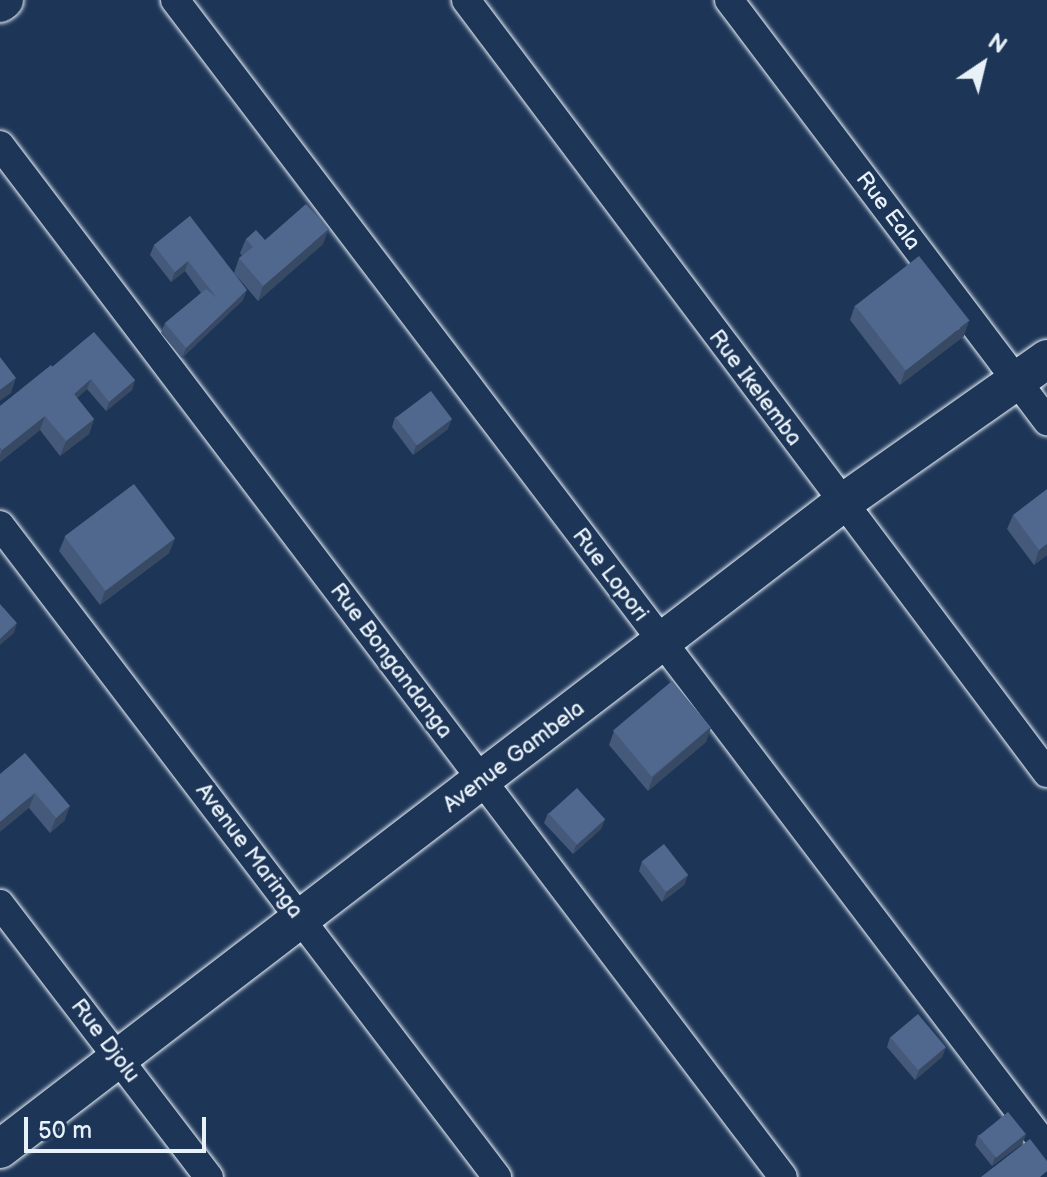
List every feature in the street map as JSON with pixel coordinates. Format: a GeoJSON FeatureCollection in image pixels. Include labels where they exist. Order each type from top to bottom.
{"type":"FeatureCollection","features":[{"type":"Feature","properties":{"kind":"street","name":"Rue Lopori"},"geometry":{"type":"LineString","coordinates":[[175,0],[1047,1148]]}},
{"type":"Feature","properties":{"kind":"street","name":"Rue Ikelemba"},"geometry":{"type":"LineString","coordinates":[[466,0],[841,504],[1047,773]]}},
{"type":"Feature","properties":{"kind":"street","name":"Rue Eala"},"geometry":{"type":"LineString","coordinates":[[729,0],[1034,362],[1047,421]]}},
{"type":"Feature","properties":{"kind":"street","name":"Rue Bongandanga"},"geometry":{"type":"LineString","coordinates":[[0,145],[783,1177]]}},
{"type":"Feature","properties":{"kind":"street","name":"Avenue Gambela"},"geometry":{"type":"LineString","coordinates":[[0,1149],[841,504],[1034,362]]}},
{"type":"Feature","properties":{"kind":"street","name":"Avenue Maringa"},"geometry":{"type":"LineString","coordinates":[[0,525],[497,1177]]}},
{"type":"Feature","properties":{"kind":"street","name":"Rue Djolu"},"geometry":{"type":"LineString","coordinates":[[0,904],[209,1177]]}},
{"type":"Feature","properties":{"kind":"building"},"geometry":{"type":"Polygon","coordinates":[[[306,204],[329,229],[263,286],[239,258],[253,247],[246,239],[256,230],[265,240],[306,204]]]}},
{"type":"Feature","properties":{"kind":"building"},"geometry":{"type":"Polygon","coordinates":[[[190,216],[247,290],[186,348],[165,323],[206,289],[217,298],[188,261],[175,272],[154,245],[190,216]]]}},
{"type":"Feature","properties":{"kind":"building"},"geometry":{"type":"Polygon","coordinates":[[[919,256],[969,321],[906,370],[855,306],[919,256]]]}},
{"type":"Feature","properties":{"kind":"building"},"geometry":{"type":"Polygon","coordinates":[[[94,332],[135,380],[109,402],[91,379],[74,394],[52,367],[94,332]]]}},
{"type":"Feature","properties":{"kind":"building"},"geometry":{"type":"Polygon","coordinates":[[[0,357],[16,378],[0,390],[0,357]]]}},
{"type":"Feature","properties":{"kind":"building"},"geometry":{"type":"Polygon","coordinates":[[[51,365],[94,419],[66,441],[45,416],[2,450],[0,406],[51,365]]]}},
{"type":"Feature","properties":{"kind":"building"},"geometry":{"type":"Polygon","coordinates":[[[431,391],[452,419],[417,445],[396,417],[431,391]]]}},
{"type":"Feature","properties":{"kind":"building"},"geometry":{"type":"Polygon","coordinates":[[[134,484],[175,538],[105,591],[65,536],[134,484]]]}},
{"type":"Feature","properties":{"kind":"building"},"geometry":{"type":"Polygon","coordinates":[[[1047,489],[1047,544],[1039,550],[1013,515],[1047,489]]]}},
{"type":"Feature","properties":{"kind":"building"},"geometry":{"type":"Polygon","coordinates":[[[0,604],[17,623],[0,639],[0,604]]]}},
{"type":"Feature","properties":{"kind":"building"},"geometry":{"type":"Polygon","coordinates":[[[672,681],[711,727],[652,776],[613,730],[672,681]]]}},
{"type":"Feature","properties":{"kind":"building"},"geometry":{"type":"Polygon","coordinates":[[[25,753],[70,806],[56,818],[35,793],[0,822],[0,774],[25,753]]]}},
{"type":"Feature","properties":{"kind":"building"},"geometry":{"type":"Polygon","coordinates":[[[577,788],[605,819],[577,845],[549,813],[577,788]]]}},
{"type":"Feature","properties":{"kind":"building"},"geometry":{"type":"Polygon","coordinates":[[[664,844],[688,875],[666,892],[642,861],[664,844]]]}},
{"type":"Feature","properties":{"kind":"building"},"geometry":{"type":"Polygon","coordinates":[[[918,1014],[946,1047],[918,1070],[890,1037],[918,1014]]]}},
{"type":"Feature","properties":{"kind":"building"},"geometry":{"type":"Polygon","coordinates":[[[1008,1112],[1026,1134],[996,1158],[978,1136],[1008,1112]]]}},
{"type":"Feature","properties":{"kind":"building"},"geometry":{"type":"Polygon","coordinates":[[[1030,1139],[1047,1161],[1047,1171],[1040,1177],[981,1177],[1030,1139]]]}}]}
